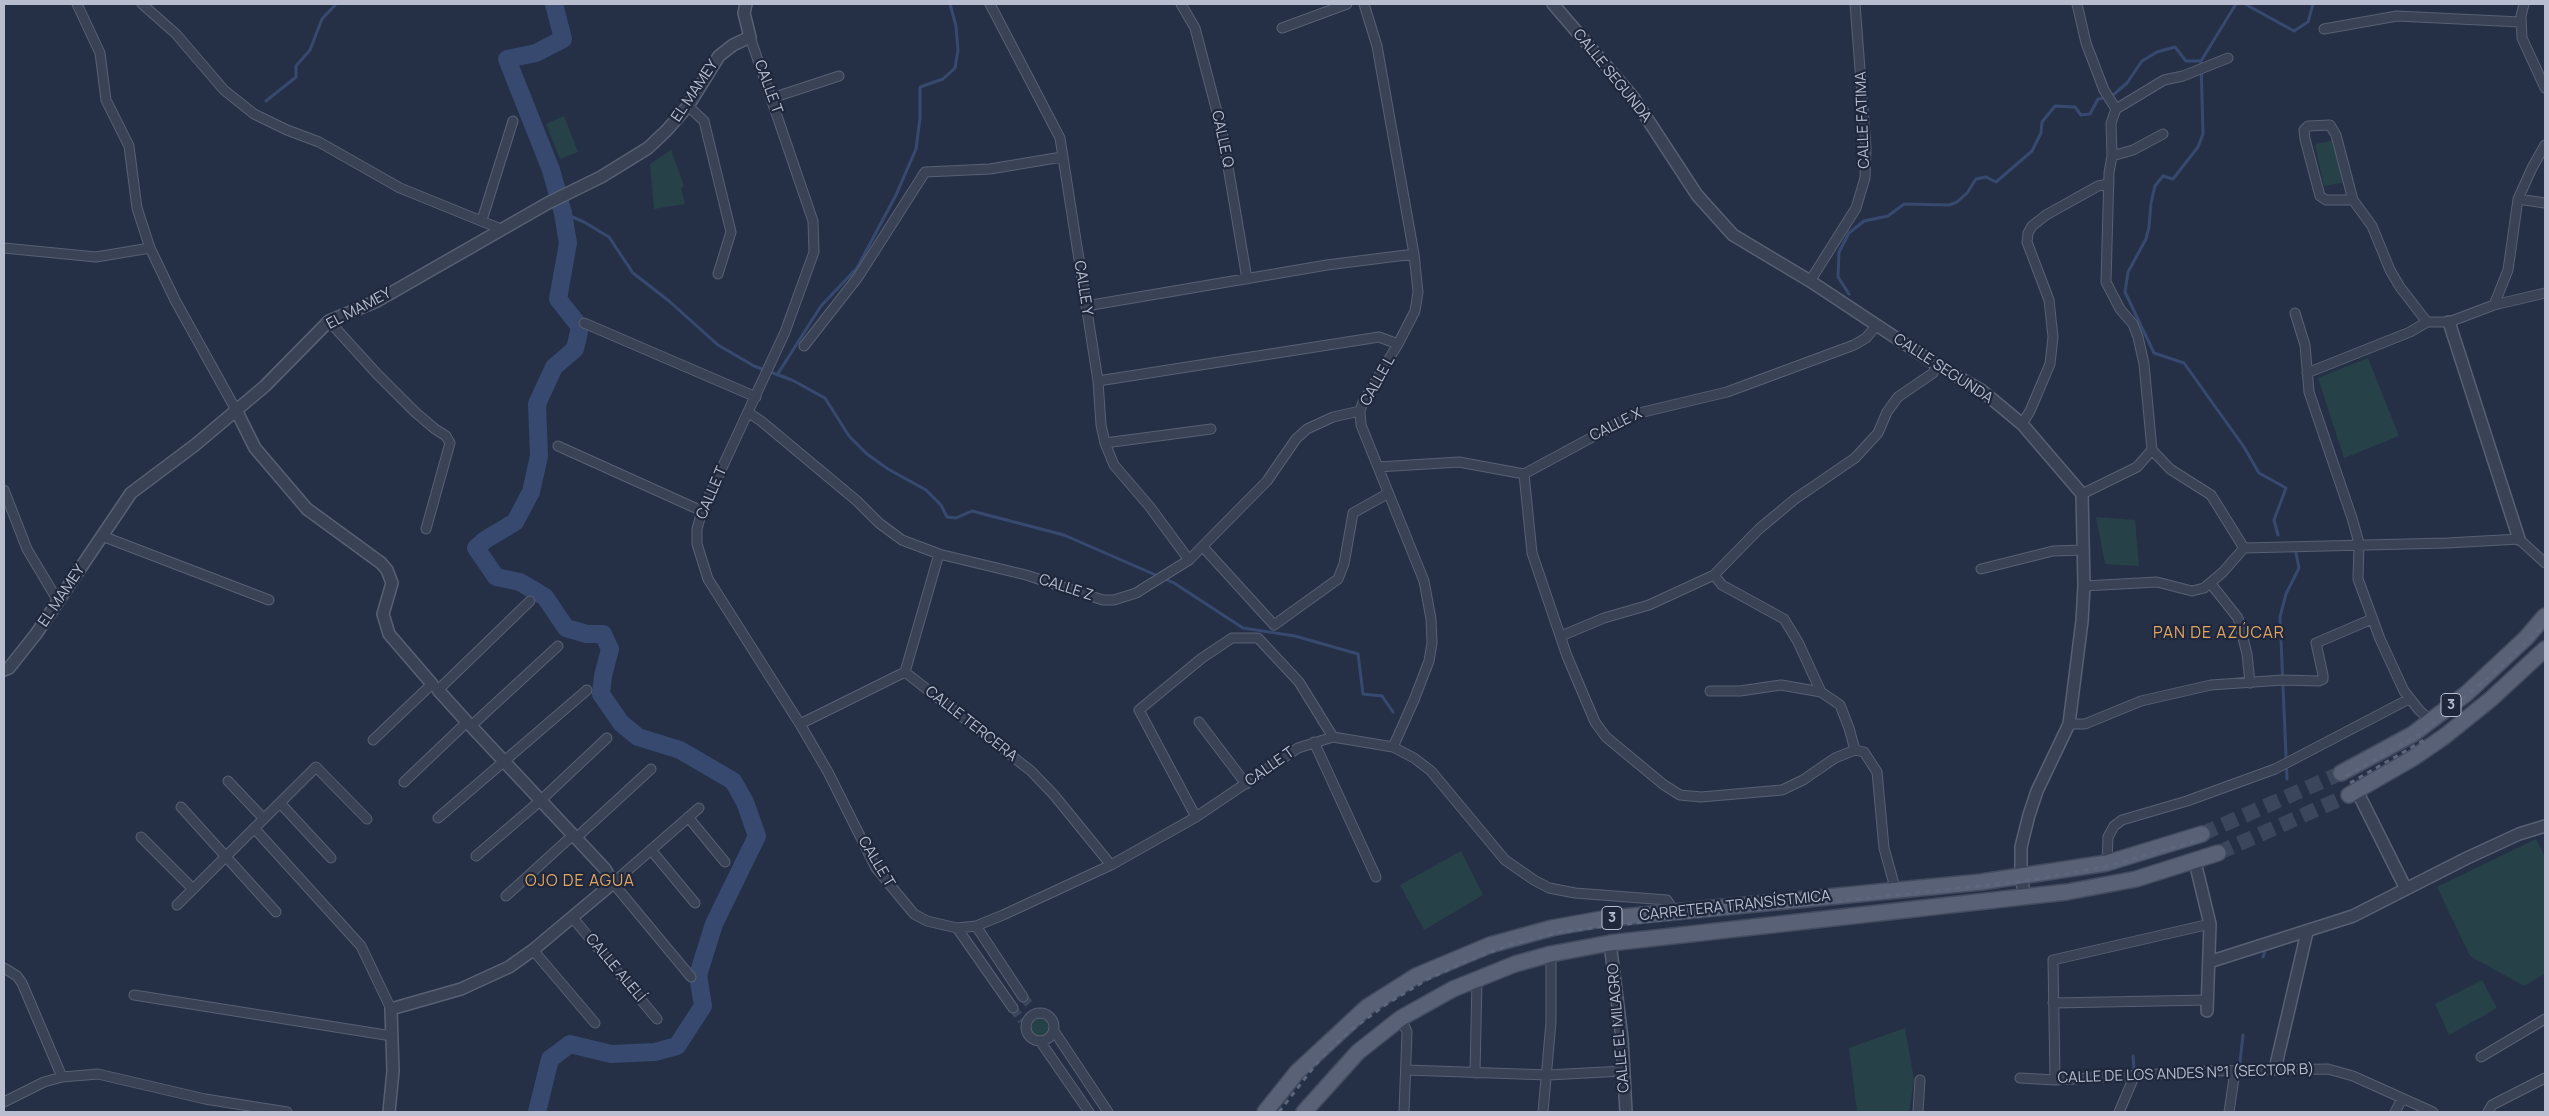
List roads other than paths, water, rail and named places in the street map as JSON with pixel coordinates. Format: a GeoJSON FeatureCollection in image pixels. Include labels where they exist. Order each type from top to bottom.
{"type":"FeatureCollection","features":[{"type":"Feature","properties":{"kind":"main road","name":"3"},"geometry":{"type":"LineString","coordinates":[[2341,773],[2413,734],[2431,721],[2466,694],[2526,638],[2545,616]]}},
{"type":"Feature","properties":{"kind":"main road","name":"3"},"geometry":{"type":"LineString","coordinates":[[2353,793],[2445,736],[2504,688],[2545,649]]}},
{"type":"Feature","properties":{"kind":"main road","name":"CARRETERA TRANSÍSTMICA"},"geometry":{"type":"LineString","coordinates":[[1265,1112],[1298,1072],[1332,1037],[1366,1007],[1416,976],[1490,945],[1552,928],[1674,912],[1896,891],[2021,876],[2107,863],[2202,834]]}},
{"type":"Feature","properties":{"kind":"main road","name":"CARRETERA TRANSÍSTMICA"},"geometry":{"type":"LineString","coordinates":[[1304,1112],[1358,1052],[1401,1018],[1453,989],[1515,964],[1551,954],[1610,943],[2025,898],[2136,878],[2195,862],[2218,853]]}},
{"type":"Feature","properties":{"kind":"street"},"geometry":{"type":"LineString","coordinates":[[77,4],[100,53],[106,100],[129,146],[137,208],[150,248],[174,300],[236,410],[255,448],[307,509],[381,562],[387,570],[392,583],[383,614],[389,634],[504,763],[606,869],[614,883],[691,977]]}},
{"type":"Feature","properties":{"kind":"street"},"geometry":{"type":"LineString","coordinates":[[142,4],[176,34],[228,94],[254,114],[287,130],[319,142],[400,188],[436,205],[482,220],[501,229]]}},
{"type":"Feature","properties":{"kind":"street","name":"CALLE T"},"geometry":{"type":"LineString","coordinates":[[746,4],[744,13],[750,37],[813,221],[815,237],[813,261],[771,364],[702,511],[697,529],[697,544],[708,579],[800,724],[828,772],[876,868],[893,891],[914,914],[926,921],[957,928],[976,926],[1111,866],[1196,817],[1298,748],[1333,737],[1393,747],[1414,758],[1431,771],[1495,848],[1518,872],[1549,888],[1575,893],[1667,900],[1674,912]]}},
{"type":"Feature","properties":{"kind":"street","name":"CALLE Y"},"geometry":{"type":"LineString","coordinates":[[990,4],[1060,138],[1098,381],[1105,443],[1114,465],[1150,506],[1189,560]]}},
{"type":"Feature","properties":{"kind":"street","name":"CALLE Q"},"geometry":{"type":"LineString","coordinates":[[1181,4],[1195,28],[1222,132],[1246,279]]}},
{"type":"Feature","properties":{"kind":"street"},"geometry":{"type":"LineString","coordinates":[[1282,28],[1347,4]]}},
{"type":"Feature","properties":{"kind":"street","name":"CALLE L"},"geometry":{"type":"LineString","coordinates":[[1364,4],[1377,46],[1414,254],[1417,302],[1398,344],[1363,402],[1360,412],[1361,424],[1424,581],[1431,619],[1432,643],[1429,661],[1393,747]]}},
{"type":"Feature","properties":{"kind":"street","name":"CALLE SEGUNDA"},"geometry":{"type":"LineString","coordinates":[[1553,4],[1633,97],[1712,214],[1733,235],[1810,281],[1937,365],[1981,390],[2022,424],[2082,494]]}},
{"type":"Feature","properties":{"kind":"street","name":"CALLE FATIMA"},"geometry":{"type":"LineString","coordinates":[[1810,281],[1856,208],[1865,178],[1866,148],[1855,4]]}},
{"type":"Feature","properties":{"kind":"street"},"geometry":{"type":"LineString","coordinates":[[2077,4],[2086,44],[2104,90],[2116,109]]}},
{"type":"Feature","properties":{"kind":"street"},"geometry":{"type":"LineString","coordinates":[[2524,4],[2520,22],[2522,38],[2545,88]]}},
{"type":"Feature","properties":{"kind":"street"},"geometry":{"type":"LineString","coordinates":[[2324,28],[2397,16],[2520,22]]}},
{"type":"Feature","properties":{"kind":"street","name":"EL MAMEY"},"geometry":{"type":"LineString","coordinates":[[4,670],[9,668],[32,638],[131,493],[195,445],[265,386],[329,321],[377,301],[466,252],[501,229],[548,203],[618,168],[648,148],[688,106],[719,56],[733,45],[750,37]]}},
{"type":"Feature","properties":{"kind":"street"},"geometry":{"type":"LineString","coordinates":[[2228,58],[2195,72],[2164,80],[2116,109],[2111,124],[2112,156],[2109,184],[2106,282],[2120,308],[2133,324],[2138,337],[2144,364],[2152,450],[2170,469],[2211,494],[2244,548]]}},
{"type":"Feature","properties":{"kind":"street"},"geometry":{"type":"LineString","coordinates":[[772,98],[839,76]]}},
{"type":"Feature","properties":{"kind":"street"},"geometry":{"type":"LineString","coordinates":[[688,106],[704,122],[731,232],[718,274]]}},
{"type":"Feature","properties":{"kind":"street"},"geometry":{"type":"LineString","coordinates":[[482,220],[513,120]]}},
{"type":"Feature","properties":{"kind":"street"},"geometry":{"type":"LineString","coordinates":[[2353,200],[2326,200],[2320,196],[2305,140],[2304,130],[2308,126],[2330,125],[2336,135],[2353,200],[2372,226],[2390,270],[2400,287],[2426,322]]}},
{"type":"Feature","properties":{"kind":"street"},"geometry":{"type":"LineString","coordinates":[[2112,156],[2133,150],[2163,134]]}},
{"type":"Feature","properties":{"kind":"street"},"geometry":{"type":"LineString","coordinates":[[2494,305],[2508,270],[2518,200],[2532,168],[2545,145]]}},
{"type":"Feature","properties":{"kind":"street"},"geometry":{"type":"LineString","coordinates":[[804,346],[858,278],[925,172],[990,169],[1062,156]]}},
{"type":"Feature","properties":{"kind":"street"},"geometry":{"type":"LineString","coordinates":[[2022,424],[2030,411],[2050,364],[2054,337],[2049,300],[2027,242],[2028,234],[2032,226],[2046,215],[2098,186],[2109,184]]}},
{"type":"Feature","properties":{"kind":"street"},"geometry":{"type":"LineString","coordinates":[[2518,200],[2545,203]]}},
{"type":"Feature","properties":{"kind":"street"},"geometry":{"type":"LineString","coordinates":[[4,248],[96,257],[150,248]]}},
{"type":"Feature","properties":{"kind":"street"},"geometry":{"type":"LineString","coordinates":[[1086,306],[1246,279],[1414,254]]}},
{"type":"Feature","properties":{"kind":"street"},"geometry":{"type":"LineString","coordinates":[[2308,374],[2410,332],[2426,322],[2449,322],[2494,305],[2545,293]]}},
{"type":"Feature","properties":{"kind":"street"},"geometry":{"type":"LineString","coordinates":[[2295,313],[2305,345],[2310,392],[2352,518],[2358,543],[2358,579],[2372,619],[2409,699],[2431,721]]}},
{"type":"Feature","properties":{"kind":"street"},"geometry":{"type":"LineString","coordinates":[[329,321],[377,374],[415,412],[446,436],[450,443],[426,529]]}},
{"type":"Feature","properties":{"kind":"street"},"geometry":{"type":"LineString","coordinates":[[2449,322],[2519,539],[2545,563]]}},
{"type":"Feature","properties":{"kind":"street"},"geometry":{"type":"LineString","coordinates":[[584,323],[756,397]]}},
{"type":"Feature","properties":{"kind":"street","name":"CALLE X"},"geometry":{"type":"LineString","coordinates":[[1524,474],[1635,414],[1727,392],[1854,346],[1866,338],[1876,326]]}},
{"type":"Feature","properties":{"kind":"street"},"geometry":{"type":"LineString","coordinates":[[1098,381],[1379,337],[1398,344]]}},
{"type":"Feature","properties":{"kind":"street"},"geometry":{"type":"LineString","coordinates":[[1561,636],[1604,618],[1649,605],[1714,575],[1748,539],[1780,511],[1855,458],[1878,434],[1887,412],[1898,397],[1933,373],[1937,365]]}},
{"type":"Feature","properties":{"kind":"street","name":"CALLE Z"},"geometry":{"type":"LineString","coordinates":[[749,413],[843,489],[902,540],[939,554],[1026,575],[1103,600],[1114,600],[1136,593],[1189,560],[1267,481],[1296,440],[1307,429],[1332,417],[1360,412]]}},
{"type":"Feature","properties":{"kind":"street"},"geometry":{"type":"LineString","coordinates":[[1105,443],[1211,428]]}},
{"type":"Feature","properties":{"kind":"street"},"geometry":{"type":"LineString","coordinates":[[558,446],[702,511]]}},
{"type":"Feature","properties":{"kind":"street"},"geometry":{"type":"LineString","coordinates":[[2025,898],[2021,876],[2021,847],[2029,815],[2037,791],[2069,724],[2082,621],[2084,586],[2082,494],[2137,467],[2152,450]]}},
{"type":"Feature","properties":{"kind":"street"},"geometry":{"type":"LineString","coordinates":[[1378,467],[1459,462],[1524,474],[1532,553],[1567,656],[1595,722],[1606,737],[1664,785],[1680,795],[1701,797],[1782,790],[1803,780],[1835,758],[1855,750],[1864,752],[1876,772],[1884,848],[1896,891]]}},
{"type":"Feature","properties":{"kind":"street"},"geometry":{"type":"LineString","coordinates":[[4,490],[26,550],[58,601]]}},
{"type":"Feature","properties":{"kind":"street"},"geometry":{"type":"LineString","coordinates":[[1203,547],[1274,625],[1338,579],[1344,564],[1353,513],[1388,494]]}},
{"type":"Feature","properties":{"kind":"street"},"geometry":{"type":"LineString","coordinates":[[102,536],[269,600]]}},
{"type":"Feature","properties":{"kind":"street"},"geometry":{"type":"LineString","coordinates":[[2084,586],[2157,582],[2192,591],[2204,588],[2210,584],[2244,548],[2358,543],[2447,543],[2519,539]]}},
{"type":"Feature","properties":{"kind":"street"},"geometry":{"type":"LineString","coordinates":[[1981,569],[2053,550],[2083,550]]}},
{"type":"Feature","properties":{"kind":"street"},"geometry":{"type":"LineString","coordinates":[[800,724],[905,672],[939,554]]}},
{"type":"Feature","properties":{"kind":"street"},"geometry":{"type":"LineString","coordinates":[[1714,575],[1722,585],[1784,619],[1798,642],[1822,692]]}},
{"type":"Feature","properties":{"kind":"street"},"geometry":{"type":"LineString","coordinates":[[2210,584],[2238,618],[2247,654],[2250,682]]}},
{"type":"Feature","properties":{"kind":"street"},"geometry":{"type":"LineString","coordinates":[[373,740],[530,602]]}},
{"type":"Feature","properties":{"kind":"street"},"geometry":{"type":"LineString","coordinates":[[2069,724],[2085,724],[2141,701],[2211,685],[2323,679],[2316,643],[2372,619]]}},
{"type":"Feature","properties":{"kind":"street"},"geometry":{"type":"LineString","coordinates":[[1196,817],[1139,710],[1202,658],[1232,638],[1258,638],[1299,682],[1333,737]]}},
{"type":"Feature","properties":{"kind":"street"},"geometry":{"type":"LineString","coordinates":[[404,782],[558,646]]}},
{"type":"Feature","properties":{"kind":"street","name":"CALLE TERCERA"},"geometry":{"type":"LineString","coordinates":[[905,672],[1031,771],[1054,794],[1111,866]]}},
{"type":"Feature","properties":{"kind":"street"},"geometry":{"type":"LineString","coordinates":[[1710,691],[1740,691],[1781,685],[1822,692],[1840,705],[1855,750]]}},
{"type":"Feature","properties":{"kind":"street"},"geometry":{"type":"LineString","coordinates":[[438,818],[587,690]]}},
{"type":"Feature","properties":{"kind":"street"},"geometry":{"type":"LineString","coordinates":[[2107,863],[2108,838],[2114,826],[2122,820],[2187,801],[2275,769],[2409,699]]}},
{"type":"Feature","properties":{"kind":"street"},"geometry":{"type":"LineString","coordinates":[[1199,722],[1246,784]]}},
{"type":"Feature","properties":{"kind":"street"},"geometry":{"type":"LineString","coordinates":[[476,856],[540,801],[607,738]]}},
{"type":"Feature","properties":{"kind":"street"},"geometry":{"type":"LineString","coordinates":[[1314,742],[1376,877]]}},
{"type":"Feature","properties":{"kind":"street"},"geometry":{"type":"LineString","coordinates":[[178,905],[316,767],[367,818]]}},
{"type":"Feature","properties":{"kind":"street"},"geometry":{"type":"LineString","coordinates":[[506,896],[651,769]]}},
{"type":"Feature","properties":{"kind":"street"},"geometry":{"type":"LineString","coordinates":[[228,781],[264,819]]}},
{"type":"Feature","properties":{"kind":"street"},"geometry":{"type":"LineString","coordinates":[[2353,793],[2406,889]]}},
{"type":"Feature","properties":{"kind":"street"},"geometry":{"type":"LineString","coordinates":[[280,803],[331,858]]}},
{"type":"Feature","properties":{"kind":"street"},"geometry":{"type":"LineString","coordinates":[[181,807],[276,912]]}},
{"type":"Feature","properties":{"kind":"street"},"geometry":{"type":"LineString","coordinates":[[390,1010],[478,982],[509,967],[533,950],[614,883],[699,808]]}},
{"type":"Feature","properties":{"kind":"street"},"geometry":{"type":"LineString","coordinates":[[688,817],[725,862]]}},
{"type":"Feature","properties":{"kind":"street"},"geometry":{"type":"LineString","coordinates":[[254,828],[361,946],[390,1010],[393,1071],[388,1112]]}},
{"type":"Feature","properties":{"kind":"street"},"geometry":{"type":"LineString","coordinates":[[2209,962],[2353,916],[2476,854],[2544,830]]}},
{"type":"Feature","properties":{"kind":"street"},"geometry":{"type":"LineString","coordinates":[[141,837],[193,889]]}},
{"type":"Feature","properties":{"kind":"street"},"geometry":{"type":"LineString","coordinates":[[651,850],[695,903]]}},
{"type":"Feature","properties":{"kind":"street"},"geometry":{"type":"LineString","coordinates":[[2054,1003],[2208,1006],[2210,924],[2195,862]]}},
{"type":"Feature","properties":{"kind":"street","name":"CALLE ALELÍ"},"geometry":{"type":"LineString","coordinates":[[572,917],[658,1019]]}},
{"type":"Feature","properties":{"kind":"street"},"geometry":{"type":"LineString","coordinates":[[2055,1080],[2053,960],[2210,924]]}},
{"type":"Feature","properties":{"kind":"street"},"geometry":{"type":"LineString","coordinates":[[976,926],[1023,997]]}},
{"type":"Feature","properties":{"kind":"street"},"geometry":{"type":"LineString","coordinates":[[957,928],[1013,1008]]}},
{"type":"Feature","properties":{"kind":"street"},"geometry":{"type":"LineString","coordinates":[[2275,1069],[2307,932]]}},
{"type":"Feature","properties":{"kind":"street","name":"CALLE EL MILAGRO"},"geometry":{"type":"LineString","coordinates":[[1610,943],[1622,1038],[1626,1112]]}},
{"type":"Feature","properties":{"kind":"street"},"geometry":{"type":"LineString","coordinates":[[533,950],[595,1023]]}},
{"type":"Feature","properties":{"kind":"street"},"geometry":{"type":"LineString","coordinates":[[1543,1112],[1548,1075],[1551,1022],[1551,954]]}},
{"type":"Feature","properties":{"kind":"street"},"geometry":{"type":"LineString","coordinates":[[983,966],[997,958]]}},
{"type":"Feature","properties":{"kind":"street"},"geometry":{"type":"LineString","coordinates":[[4,968],[17,976],[22,983],[62,1077]]}},
{"type":"Feature","properties":{"kind":"street"},"geometry":{"type":"LineString","coordinates":[[1475,1073],[1477,979]]}},
{"type":"Feature","properties":{"kind":"street"},"geometry":{"type":"LineString","coordinates":[[134,995],[392,1036]]}},
{"type":"Feature","properties":{"kind":"street"},"geometry":{"type":"LineString","coordinates":[[1032,1007],[1053,1020],[1054,1031],[1108,1112]]}},
{"type":"Feature","properties":{"kind":"street"},"geometry":{"type":"LineString","coordinates":[[1043,1013],[1030,1017],[1024,1023],[1028,1034],[1040,1041],[1089,1112]]}},
{"type":"Feature","properties":{"kind":"street"},"geometry":{"type":"LineString","coordinates":[[1401,1018],[1407,1032],[1404,1112]]}},
{"type":"Feature","properties":{"kind":"street"},"geometry":{"type":"LineString","coordinates":[[2481,1057],[2545,1019]]}},
{"type":"Feature","properties":{"kind":"street"},"geometry":{"type":"LineString","coordinates":[[1040,1041],[1048,1038],[1054,1031]]}},
{"type":"Feature","properties":{"kind":"street","name":"CALLE DE LOS ANDES N°1 (SECTOR B)"},"geometry":{"type":"LineString","coordinates":[[2020,1078],[2055,1080],[2275,1069],[2338,1070],[2433,1112]]}},
{"type":"Feature","properties":{"kind":"street"},"geometry":{"type":"LineString","coordinates":[[1406,1070],[1548,1075],[1624,1071]]}},
{"type":"Feature","properties":{"kind":"street"},"geometry":{"type":"LineString","coordinates":[[2229,1112],[2235,1071]]}},
{"type":"Feature","properties":{"kind":"street"},"geometry":{"type":"LineString","coordinates":[[4,1102],[37,1084],[62,1077],[106,1075],[205,1098],[287,1112]]}},
{"type":"Feature","properties":{"kind":"street"},"geometry":{"type":"LineString","coordinates":[[2119,1112],[2134,1077]]}},
{"type":"Feature","properties":{"kind":"street"},"geometry":{"type":"LineString","coordinates":[[2488,1112],[2492,1105],[2545,1078]]}},
{"type":"Feature","properties":{"kind":"street"},"geometry":{"type":"LineString","coordinates":[[1918,1112],[1920,1080]]}},
{"type":"Feature","properties":{"kind":"street"},"geometry":{"type":"LineString","coordinates":[[2395,1112],[2402,1098]]}},
{"type":"Feature","properties":{"kind":"waterway"},"geometry":{"type":"LineString","coordinates":[[266,101],[296,77],[296,66],[310,50],[322,19],[336,4]]}},
{"type":"Feature","properties":{"kind":"waterway"},"geometry":{"type":"LineString","coordinates":[[537,1112],[550,1059],[570,1044],[611,1054],[655,1052],[677,1046],[703,1006],[698,975],[714,924],[757,836],[745,802],[733,781],[680,750],[638,737],[621,723],[601,694],[603,676],[610,649],[603,634],[587,634],[566,628],[545,597],[520,582],[496,577],[476,548],[485,540],[515,522],[531,492],[539,456],[537,404],[554,367],[575,349],[580,327],[558,299],[568,243],[563,213],[551,170],[507,59],[536,53],[563,39],[554,4]]}},
{"type":"Feature","properties":{"kind":"waterway"},"geometry":{"type":"LineString","coordinates":[[777,375],[821,306],[857,268],[896,195],[916,149],[920,118],[920,87],[943,79],[955,68],[958,50],[956,26],[950,4]]}},
{"type":"Feature","properties":{"kind":"waterway"},"geometry":{"type":"LineString","coordinates":[[2236,4],[2201,61],[2203,134],[2198,147],[2173,179],[2163,176],[2155,186],[2146,239],[2128,272],[2125,292],[2154,353],[2184,363],[2244,447],[2259,473],[2286,488],[2274,520],[2278,535]]}},
{"type":"Feature","properties":{"kind":"waterway"},"geometry":{"type":"LineString","coordinates":[[2245,4],[2294,31],[2308,22],[2313,4]]}},
{"type":"Feature","properties":{"kind":"waterway"},"geometry":{"type":"LineString","coordinates":[[1849,294],[1838,277],[1839,252],[1849,233],[1864,221],[1888,216],[1904,204],[1949,205],[1957,202],[1967,193],[1976,179],[1986,177],[1996,182],[2032,151],[2041,133],[2042,122],[2055,106],[2075,107],[2081,115],[2090,114],[2098,99],[2112,96],[2127,83],[2142,61],[2157,52],[2175,47],[2186,61],[2201,61]]}},
{"type":"Feature","properties":{"kind":"waterway"},"geometry":{"type":"LineString","coordinates":[[563,213],[584,222],[609,237],[633,273],[669,301],[718,345],[754,366],[792,380],[825,398],[849,436],[867,454],[888,469],[926,490],[941,505],[947,517],[956,518],[972,511],[1064,535],[1174,583],[1243,628],[1295,636],[1358,654],[1363,694],[1382,696],[1393,712]]}},
{"type":"Feature","properties":{"kind":"waterway"},"geometry":{"type":"LineString","coordinates":[[2287,779],[2280,617],[2286,594],[2299,568],[2296,553]]}},
{"type":"Feature","properties":{"kind":"waterway"},"geometry":{"type":"LineString","coordinates":[[2263,957],[2265,950]]}},
{"type":"Feature","properties":{"kind":"waterway"},"geometry":{"type":"LineString","coordinates":[[2240,1062],[2243,1035]]}},
{"type":"Feature","properties":{"kind":"waterway"},"geometry":{"type":"LineString","coordinates":[[2133,1056],[2134,1069]]}},
{"type":"Feature","properties":{"kind":"tunnel"},"geometry":{"type":"LineString","coordinates":[[2202,834],[2341,773]]}},
{"type":"Feature","properties":{"kind":"tunnel"},"geometry":{"type":"LineString","coordinates":[[2218,853],[2349,795]]}},
{"type":"Feature","properties":{"kind":"tunnel"},"geometry":{"type":"LineString","coordinates":[[1023,997],[1032,1007]]}},
{"type":"Feature","properties":{"kind":"tunnel"},"geometry":{"type":"LineString","coordinates":[[1013,1008],[1022,1021]]}},
{"type":"Feature","properties":{"kind":"railway"},"geometry":{"type":"LineString","coordinates":[[2346,776],[2423,732],[2501,667],[2545,625]]}},
{"type":"Feature","properties":{"kind":"railway"},"geometry":{"type":"LineString","coordinates":[[2350,783],[2426,739]]}},
{"type":"Feature","properties":{"kind":"railway"},"geometry":{"type":"LineString","coordinates":[[1279,1112],[1320,1059],[1350,1031],[1385,1005],[1428,979],[1469,960],[1512,944],[1560,932],[1608,926],[2026,881],[2109,866],[2202,839]]}},
{"type":"Feature","properties":{"kind":"district","name":"PAN DE AZÚCAR"},"geometry":{"type":"Point","coordinates":[2219,634]}},
{"type":"Feature","properties":{"kind":"district","name":"OJO DE AGUA"},"geometry":{"type":"Point","coordinates":[580,882]}}]}
